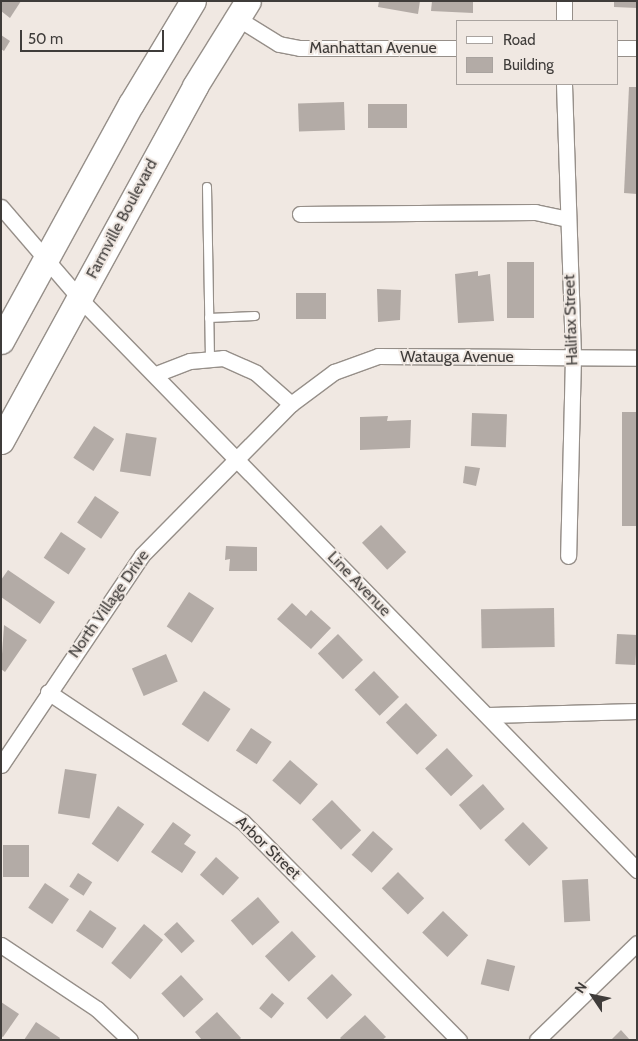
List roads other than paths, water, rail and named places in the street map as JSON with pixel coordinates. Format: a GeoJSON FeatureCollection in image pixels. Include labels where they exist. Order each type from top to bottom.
{"type":"FeatureCollection","features":[{"type":"Feature","properties":{"kind":"main road"},"geometry":{"type":"LineString","coordinates":[[1,341],[46,258],[193,1]]}},
{"type":"Feature","properties":{"kind":"main road","name":"Farmville Boulevard"},"geometry":{"type":"LineString","coordinates":[[1,441],[80,299],[147,171],[243,10]]}},
{"type":"Feature","properties":{"kind":"street"},"geometry":{"type":"LineString","coordinates":[[564,1],[564,20]]}},
{"type":"Feature","properties":{"kind":"street","name":"Manhattan Avenue"},"geometry":{"type":"LineString","coordinates":[[243,10],[279,44],[300,48],[456,48]]}},
{"type":"Feature","properties":{"kind":"street"},"geometry":{"type":"LineString","coordinates":[[618,48],[637,48]]}},
{"type":"Feature","properties":{"kind":"street","name":"Halifax Street"},"geometry":{"type":"LineString","coordinates":[[564,85],[573,357],[568,556]]}},
{"type":"Feature","properties":{"kind":"street","name":"Line Avenue"},"geometry":{"type":"LineString","coordinates":[[1,207],[80,299],[156,374],[235,458],[637,870]]}},
{"type":"Feature","properties":{"kind":"street"},"geometry":{"type":"LineString","coordinates":[[300,214],[535,212],[567,219]]}},
{"type":"Feature","properties":{"kind":"street","name":"Watauga Avenue"},"geometry":{"type":"LineString","coordinates":[[235,458],[291,404],[334,372],[378,356],[637,358]]}},
{"type":"Feature","properties":{"kind":"street"},"geometry":{"type":"LineString","coordinates":[[156,374],[190,361],[223,358],[256,373],[291,404]]}},
{"type":"Feature","properties":{"kind":"street","name":"North Village Drive"},"geometry":{"type":"LineString","coordinates":[[1,765],[48,692],[142,555],[235,458]]}},
{"type":"Feature","properties":{"kind":"street","name":"Arbor Street"},"geometry":{"type":"LineString","coordinates":[[48,692],[243,822],[459,1040]]}},
{"type":"Feature","properties":{"kind":"street"},"geometry":{"type":"LineString","coordinates":[[487,715],[637,712]]}},
{"type":"Feature","properties":{"kind":"street"},"geometry":{"type":"LineString","coordinates":[[537,1040],[637,943]]}},
{"type":"Feature","properties":{"kind":"street"},"geometry":{"type":"LineString","coordinates":[[1,945],[97,1009],[130,1040]]}},
{"type":"Feature","properties":{"kind":"lane"},"geometry":{"type":"LineString","coordinates":[[207,186],[210,358]]}},
{"type":"Feature","properties":{"kind":"lane"},"geometry":{"type":"LineString","coordinates":[[209,318],[255,316]]}}]}
